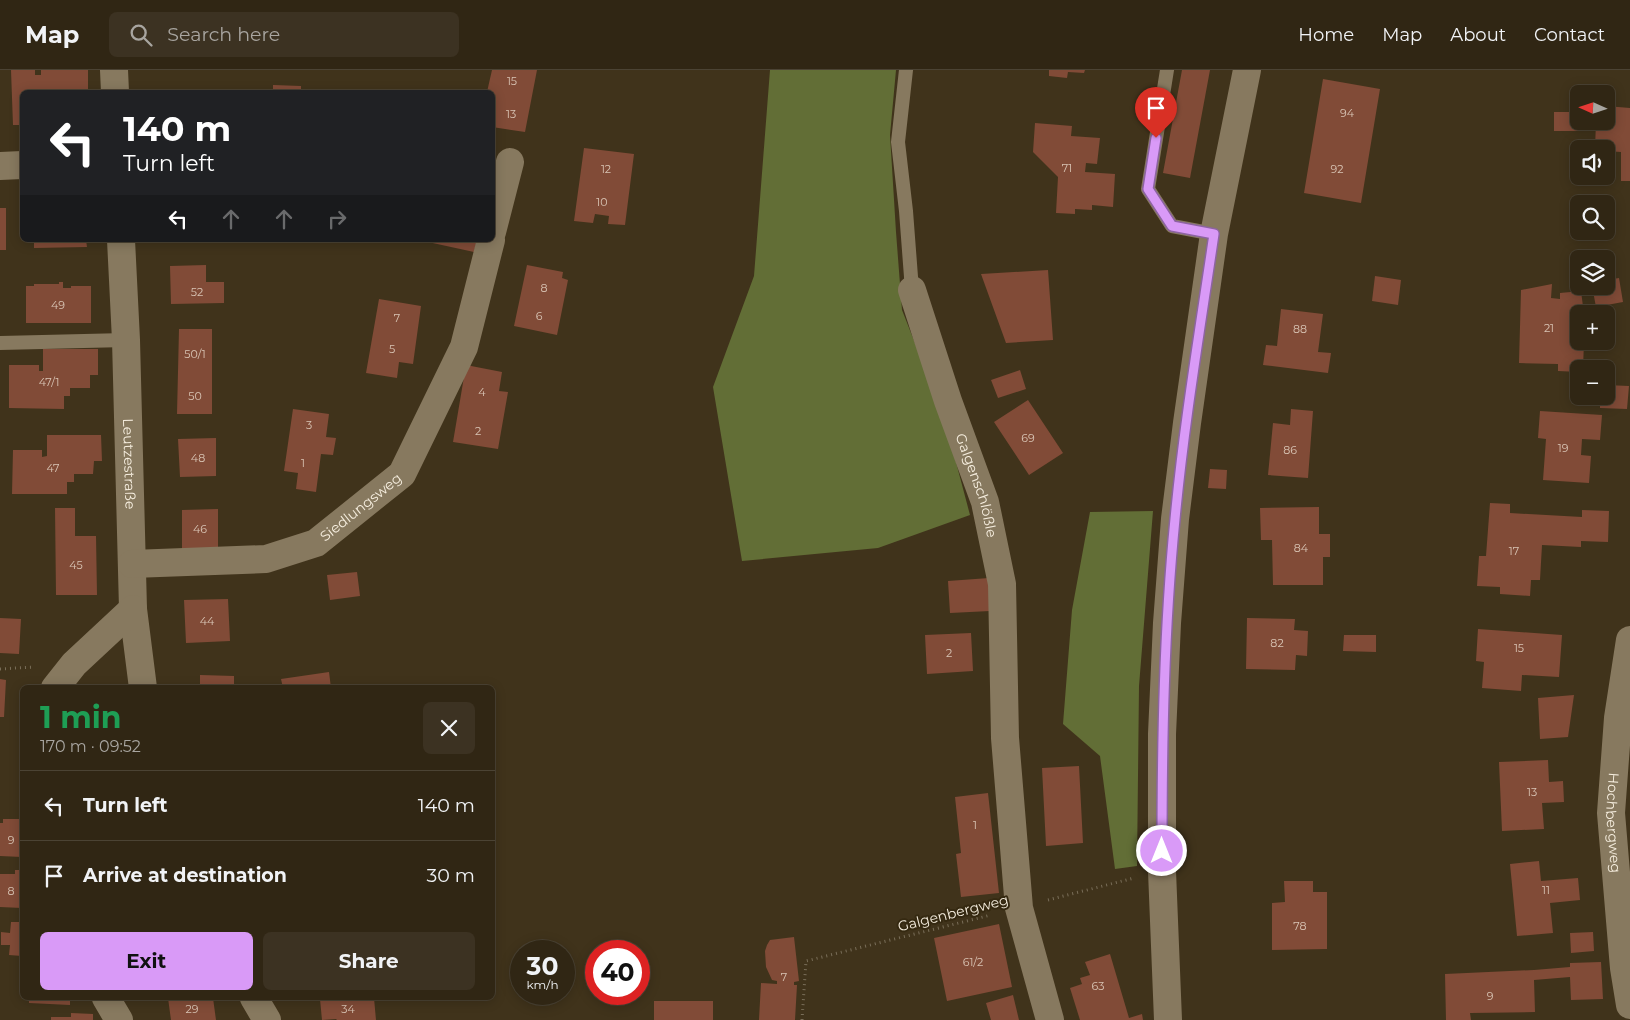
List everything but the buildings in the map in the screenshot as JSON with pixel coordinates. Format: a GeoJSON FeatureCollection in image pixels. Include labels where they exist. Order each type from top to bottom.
{"type":"FeatureCollection","features":[{"type":"Feature","properties":{"kind":"street"},"geometry":{"type":"LineString","coordinates":[[114,70],[115,90]]}},
{"type":"Feature","properties":{"kind":"street"},"geometry":{"type":"LineString","coordinates":[[1168,1020],[1162,871],[1162,734],[1167,623],[1175,519],[1214,234],[1247,70]]}},
{"type":"Feature","properties":{"kind":"street"},"geometry":{"type":"LineString","coordinates":[[495,220],[510,162]]}},
{"type":"Feature","properties":{"kind":"street"},"geometry":{"type":"LineString","coordinates":[[0,166],[20,165]]}},
{"type":"Feature","properties":{"kind":"street","name":"Leutzestraße"},"geometry":{"type":"LineString","coordinates":[[121,242],[126,340],[133,609],[143,685]]}},
{"type":"Feature","properties":{"kind":"street","name":"Siedlungsweg"},"geometry":{"type":"LineString","coordinates":[[132,564],[266,559],[316,543],[402,474],[464,347],[490,242]]}},
{"type":"Feature","properties":{"kind":"street","name":"Galgenschlößle"},"geometry":{"type":"LineString","coordinates":[[912,290],[948,401],[985,502],[1002,584],[1005,738],[1019,908],[1050,1020]]}},
{"type":"Feature","properties":{"kind":"street"},"geometry":{"type":"LineString","coordinates":[[57,685],[74,664],[133,609]]}},
{"type":"Feature","properties":{"kind":"street","name":"Hochbergweg"},"geometry":{"type":"LineString","coordinates":[[1630,640],[1618,718],[1611,813],[1624,968],[1630,1005]]}},
{"type":"Feature","properties":{"kind":"street"},"geometry":{"type":"LineString","coordinates":[[107,1000],[119,1020]]}},
{"type":"Feature","properties":{"kind":"street"},"geometry":{"type":"LineString","coordinates":[[255,1000],[267,1020]]}},
{"type":"Feature","properties":{"kind":"lane","name":"Galgenschlößle"},"geometry":{"type":"LineString","coordinates":[[906,70],[898,142],[912,290]]}},
{"type":"Feature","properties":{"kind":"lane"},"geometry":{"type":"LineString","coordinates":[[1167,70],[1148,189],[1172,226],[1214,234]]}},
{"type":"Feature","properties":{"kind":"lane"},"geometry":{"type":"LineString","coordinates":[[0,343],[126,340]]}},
{"type":"Feature","properties":{"kind":"path","name":"Galgenbergweg"},"geometry":{"type":"LineString","coordinates":[[802,1020],[806,961],[1162,871]]}},
{"type":"Feature","properties":{"kind":"green space"},"geometry":{"type":"Polygon","coordinates":[[[770,70],[896,70],[890,135],[902,310],[944,417],[970,515],[878,548],[742,561],[713,387],[754,276],[770,70]]]}},
{"type":"Feature","properties":{"kind":"green space"},"geometry":{"type":"Polygon","coordinates":[[[1153,511],[1139,686],[1137,866],[1115,869],[1100,756],[1063,724],[1072,610],[1090,512],[1153,511]]]}},
{"type":"Feature","properties":{"kind":"route"},"geometry":{"type":"LineString","coordinates":[[1156,138],[1148,189],[1172,226],[1214,234],[1175,519],[1167,623],[1162,734],[1162,851]]}}]}
